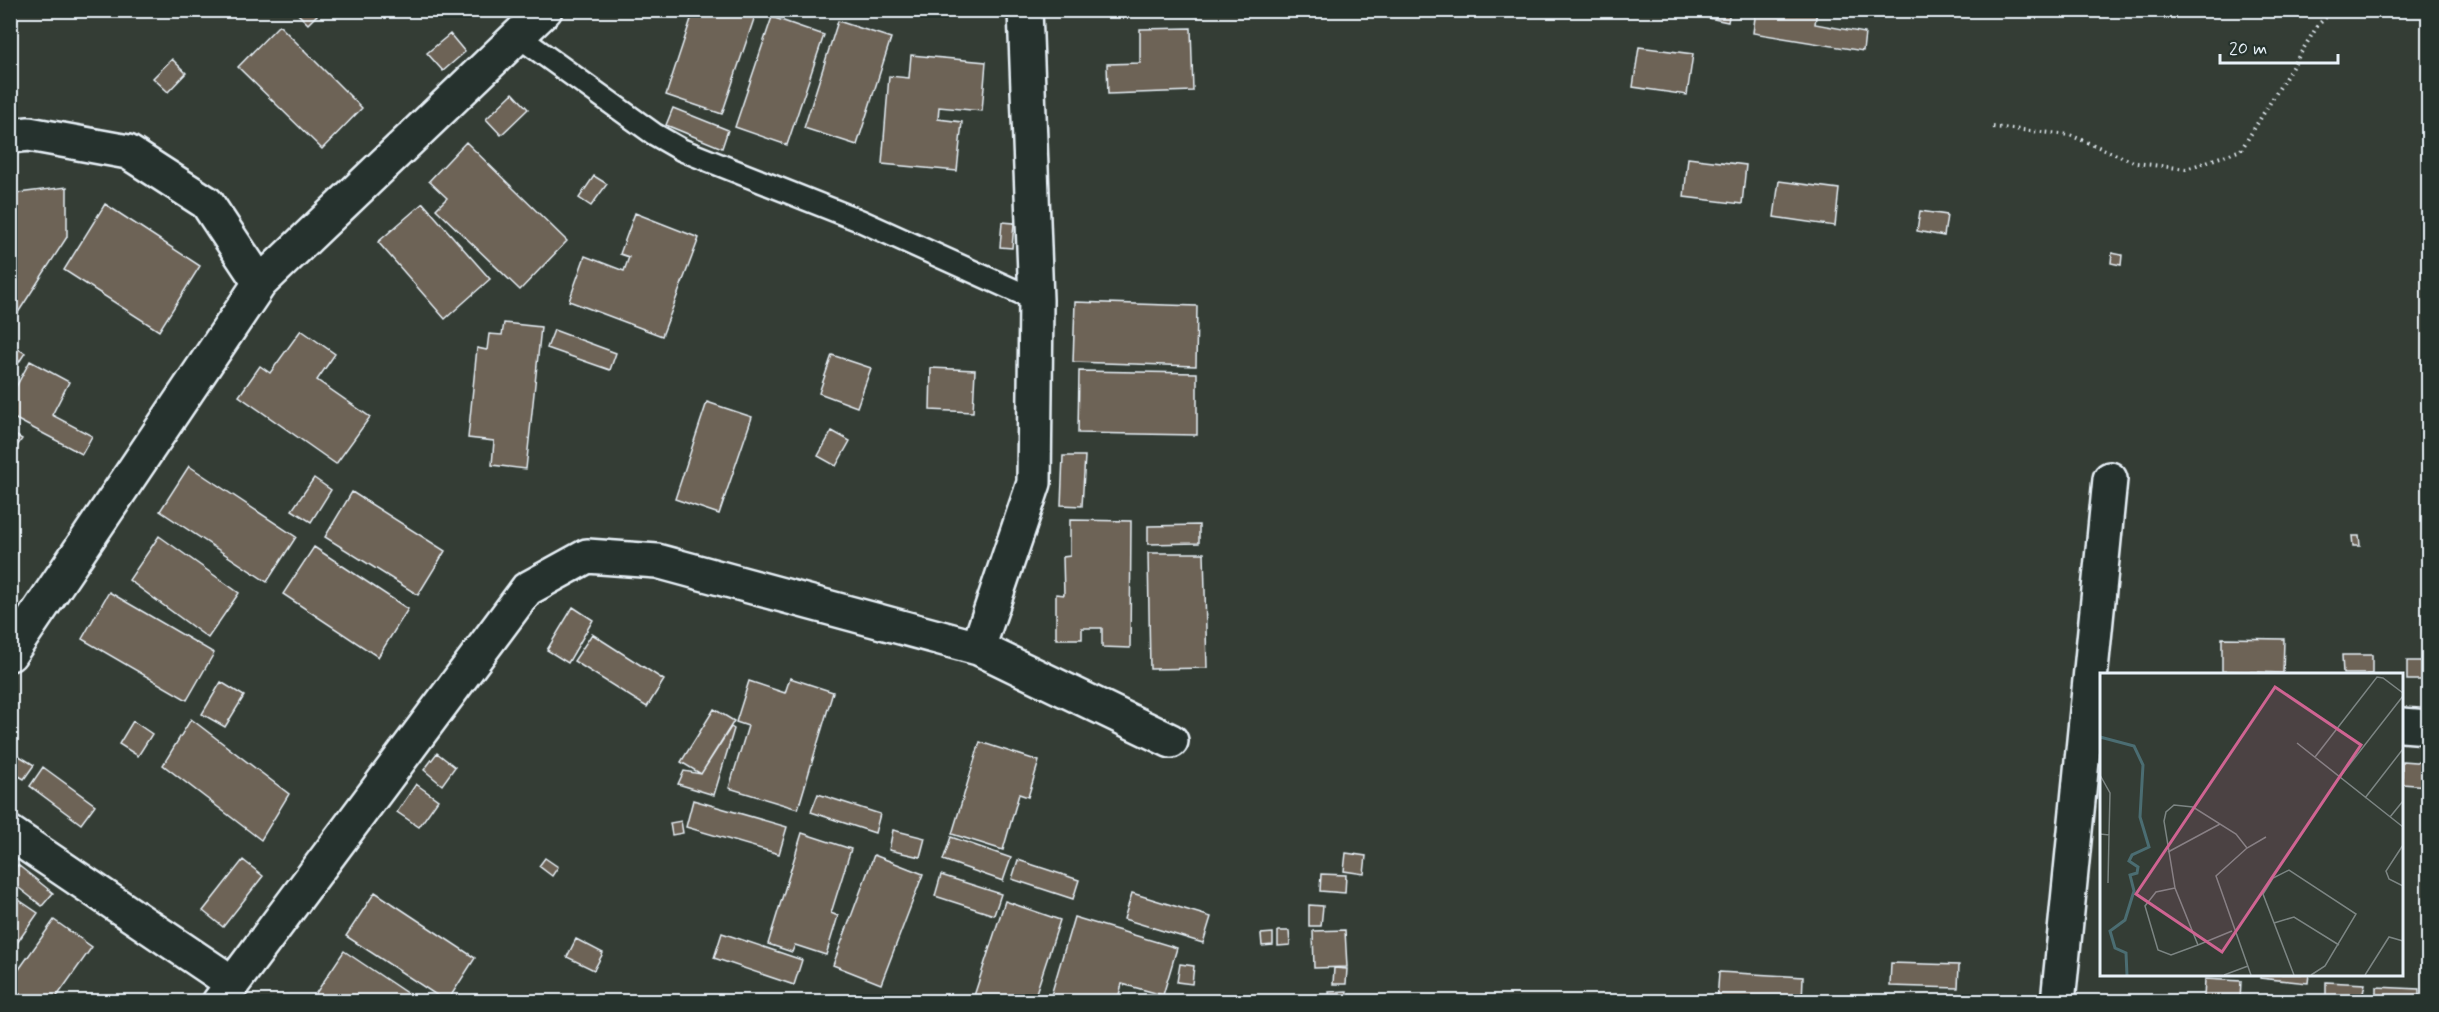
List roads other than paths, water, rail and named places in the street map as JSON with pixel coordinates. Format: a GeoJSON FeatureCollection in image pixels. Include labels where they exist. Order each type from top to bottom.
{"type":"FeatureCollection","features":[{"type":"Feature","properties":{"kind":"street"},"geometry":{"type":"LineString","coordinates":[[10,654],[260,283],[545,10]]}},
{"type":"Feature","properties":{"kind":"street"},"geometry":{"type":"LineString","coordinates":[[978,648],[1034,483],[1036,300],[1025,10]]}},
{"type":"Feature","properties":{"kind":"street"},"geometry":{"type":"LineString","coordinates":[[10,136],[29,134],[128,152],[207,203],[260,283]]}},
{"type":"Feature","properties":{"kind":"street"},"geometry":{"type":"LineString","coordinates":[[2058,1002],[2096,706],[2110,479]]}},
{"type":"Feature","properties":{"kind":"street"},"geometry":{"type":"LineString","coordinates":[[10,833],[225,992],[527,589],[587,555],[657,561],[978,648],[1171,741]]}},
{"type":"Feature","properties":{"kind":"street"},"geometry":{"type":"LineString","coordinates":[[2403,725],[2428,727]]}},
{"type":"Feature","properties":{"kind":"lane"},"geometry":{"type":"LineString","coordinates":[[518,36],[654,134],[682,150],[861,221],[1036,300]]}}]}
